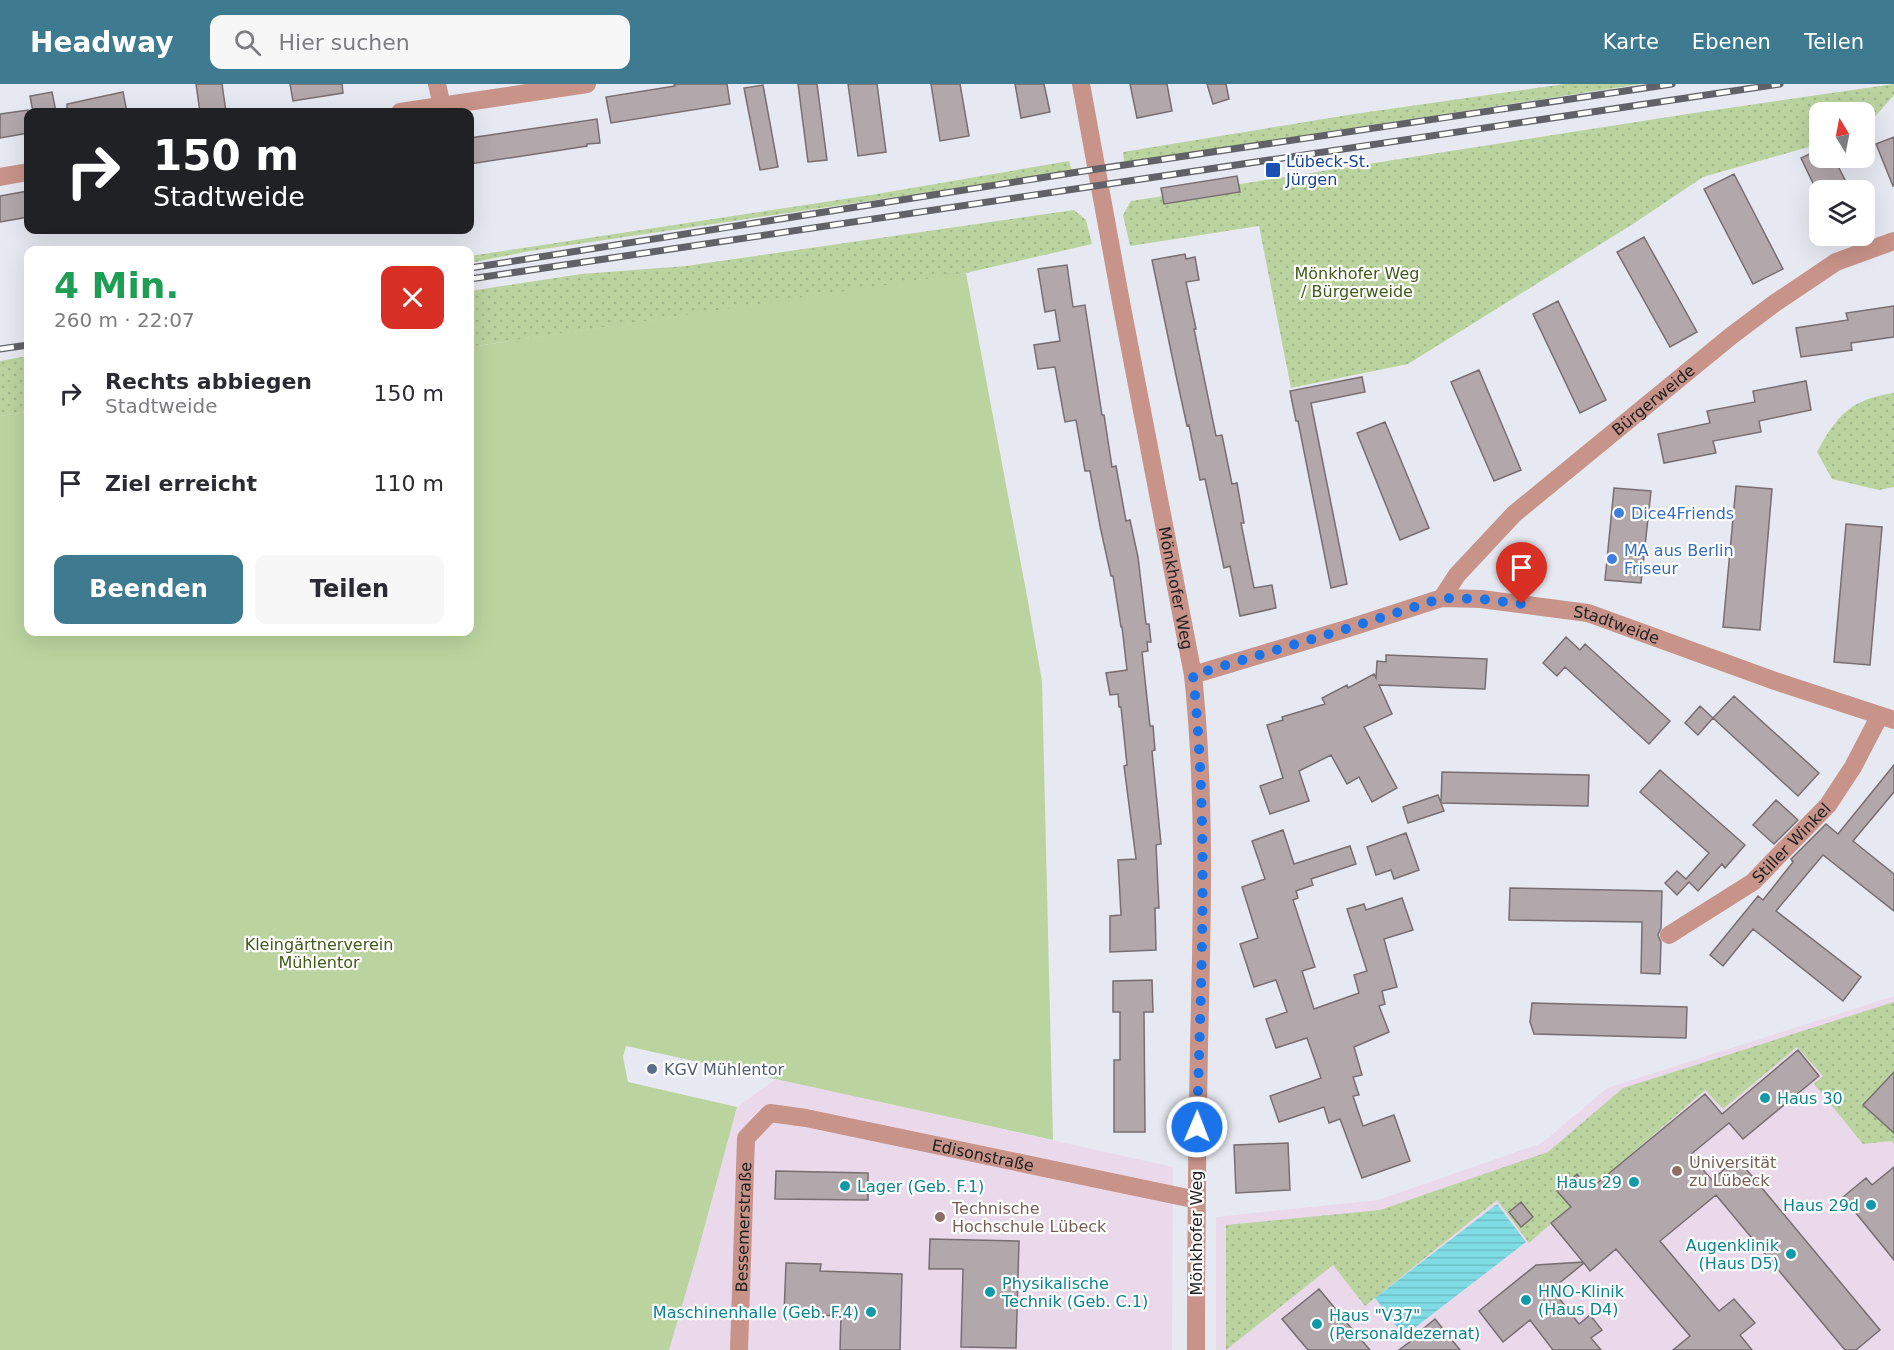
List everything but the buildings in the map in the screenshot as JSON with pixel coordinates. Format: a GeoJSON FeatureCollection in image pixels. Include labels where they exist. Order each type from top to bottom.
{"type":"FeatureCollection","features":[{"type":"Feature","properties":{"kind":"street"},"geometry":{"type":"LineString","coordinates":[[437,84],[442,106]]}},
{"type":"Feature","properties":{"kind":"street"},"geometry":{"type":"LineString","coordinates":[[428,108],[586,84]]}},
{"type":"Feature","properties":{"kind":"street","name":"Mönkhofer Weg"},"geometry":{"type":"LineString","coordinates":[[1081,84],[1120,302],[1193,675],[1200,749],[1202,842],[1196,1350]]}},
{"type":"Feature","properties":{"kind":"street"},"geometry":{"type":"LineString","coordinates":[[0,177],[24,173]]}},
{"type":"Feature","properties":{"kind":"street","name":"Bürgerweide"},"geometry":{"type":"LineString","coordinates":[[1442,598],[1457,575],[1514,514],[1731,336],[1836,262],[1894,241]]}},
{"type":"Feature","properties":{"kind":"street","name":"Stadtweide"},"geometry":{"type":"LineString","coordinates":[[1193,675],[1442,598],[1481,599],[1588,613],[1887,719]]}},
{"type":"Feature","properties":{"kind":"street","name":"Stiller Winkel"},"geometry":{"type":"LineString","coordinates":[[1669,935],[1753,882],[1828,805],[1887,719]]}},
{"type":"Feature","properties":{"kind":"street","name":"Edisonstraße"},"geometry":{"type":"LineString","coordinates":[[770,1113],[816,1120],[1188,1198],[1197,1198]]}},
{"type":"Feature","properties":{"kind":"street","name":"Bessemerstraße"},"geometry":{"type":"LineString","coordinates":[[740,1350],[746,1138],[770,1113]]}},
{"type":"Feature","properties":{"kind":"shaded area","name":"Universität zu Lübeck"},"geometry":{"type":"Polygon","coordinates":[[[1894,996],[1894,1350],[1216,1350],[1216,1217],[1378,1200],[1542,1143],[1607,1088],[1894,996]]]}},
{"type":"Feature","properties":{"kind":"shaded area","name":"Technische Hochschule Lübeck"},"geometry":{"type":"Polygon","coordinates":[[[776,1079],[1173,1167],[1172,1350],[669,1350],[737,1107],[776,1079]]]}},
{"type":"Feature","properties":{"kind":"green space"},"geometry":{"type":"Polygon","coordinates":[[[1564,84],[1641,84],[1124,163],[1123,152],[1354,114],[1564,84]]]}},
{"type":"Feature","properties":{"kind":"green space","name":"Mönkhofer Weg / Bürgerweide"},"geometry":{"type":"Polygon","coordinates":[[[1894,84],[1894,95],[1875,117],[1875,102],[1809,102],[1809,147],[1703,177],[1633,224],[1408,364],[1291,388],[1259,226],[1130,246],[1123,215],[1131,201],[1894,84]]]}},
{"type":"Feature","properties":{"kind":"green space"},"geometry":{"type":"Polygon","coordinates":[[[1069,161],[1072,171],[530,251],[474,262],[474,255],[871,195],[1069,161]]]}},
{"type":"Feature","properties":{"kind":"green space"},"geometry":{"type":"Polygon","coordinates":[[[1074,210],[1086,220],[1092,244],[931,279],[474,346],[474,290],[581,274],[686,266],[1074,210]]]}},
{"type":"Feature","properties":{"kind":"green space","name":"Kleingärtnerverein Mühlentor"},"geometry":{"type":"Polygon","coordinates":[[[966,273],[1042,681],[1053,1140],[626,1046],[623,1057],[628,1082],[737,1107],[669,1350],[0,1350],[0,416],[24,413],[24,636],[474,636],[474,346],[966,273]]]}},
{"type":"Feature","properties":{"kind":"green space"},"geometry":{"type":"Polygon","coordinates":[[[24,357],[24,413],[0,416],[0,361],[24,357]]]}},
{"type":"Feature","properties":{"kind":"green space"},"geometry":{"type":"Polygon","coordinates":[[[1894,393],[1894,487],[1879,490],[1832,479],[1817,452],[1831,428],[1856,405],[1894,393]]]}},
{"type":"Feature","properties":{"kind":"green space"},"geometry":{"type":"Polygon","coordinates":[[[1894,1002],[1894,1144],[1891,1141],[1863,1144],[1814,1084],[1823,1076],[1797,1047],[1723,1109],[1705,1090],[1529,1243],[1497,1200],[1365,1306],[1333,1265],[1226,1350],[1226,1225],[1380,1210],[1548,1152],[1623,1088],[1894,1002]]]}},
{"type":"Feature","properties":{"kind":"water"},"geometry":{"type":"Polygon","coordinates":[[[1497,1204],[1526,1242],[1404,1336],[1375,1298],[1497,1204]]]}},
{"type":"Feature","properties":{"kind":"railway"},"geometry":{"type":"LineString","coordinates":[[474,267],[1097,169],[1672,84]]}},
{"type":"Feature","properties":{"kind":"railway"},"geometry":{"type":"LineString","coordinates":[[474,278],[1780,84]]}},
{"type":"Feature","properties":{"kind":"railway"},"geometry":{"type":"LineString","coordinates":[[0,349],[24,346]]}},
{"type":"Feature","properties":{"kind":"place","name":"Lübeck-St. Jürgen"},"geometry":{"type":"Point","coordinates":[1273,170]}},
{"type":"Feature","properties":{"kind":"place","name":"Dice4Friends"},"geometry":{"type":"Point","coordinates":[1619,513]}},
{"type":"Feature","properties":{"kind":"place","name":"MA aus Berlin Friseur"},"geometry":{"type":"Point","coordinates":[1612,559]}},
{"type":"Feature","properties":{"kind":"place","name":"KGV Mühlentor"},"geometry":{"type":"Point","coordinates":[652,1069]}},
{"type":"Feature","properties":{"kind":"place","name":"Haus 30"},"geometry":{"type":"Point","coordinates":[1765,1098]}},
{"type":"Feature","properties":{"kind":"place","name":"Universität zu Lübeck"},"geometry":{"type":"Point","coordinates":[1677,1171]}},
{"type":"Feature","properties":{"kind":"place","name":"Haus 29"},"geometry":{"type":"Point","coordinates":[1634,1182]}},
{"type":"Feature","properties":{"kind":"place","name":"Lager (Geb. F.1)"},"geometry":{"type":"Point","coordinates":[845,1186]}},
{"type":"Feature","properties":{"kind":"place","name":"Haus 29d"},"geometry":{"type":"Point","coordinates":[1871,1205]}},
{"type":"Feature","properties":{"kind":"place","name":"Technische Hochschule Lübeck"},"geometry":{"type":"Point","coordinates":[940,1217]}},
{"type":"Feature","properties":{"kind":"place","name":"Augenklinik (Haus D5)"},"geometry":{"type":"Point","coordinates":[1791,1254]}},
{"type":"Feature","properties":{"kind":"place","name":"Physikalische Technik (Geb. C.1)"},"geometry":{"type":"Point","coordinates":[990,1292]}},
{"type":"Feature","properties":{"kind":"place","name":"HNO-Klinik (Haus D4)"},"geometry":{"type":"Point","coordinates":[1526,1300]}},
{"type":"Feature","properties":{"kind":"place","name":"Maschinenhalle (Geb. F.4)"},"geometry":{"type":"Point","coordinates":[871,1312]}},
{"type":"Feature","properties":{"kind":"place","name":"Haus \"V37\" (Personaldezernat)"},"geometry":{"type":"Point","coordinates":[1317,1324]}},
{"type":"Feature","properties":{"kind":"route"},"geometry":{"type":"LineString","coordinates":[[1197,1127],[1202,842],[1199,728],[1193,675],[1442,598],[1481,599],[1522,604]]}}]}
